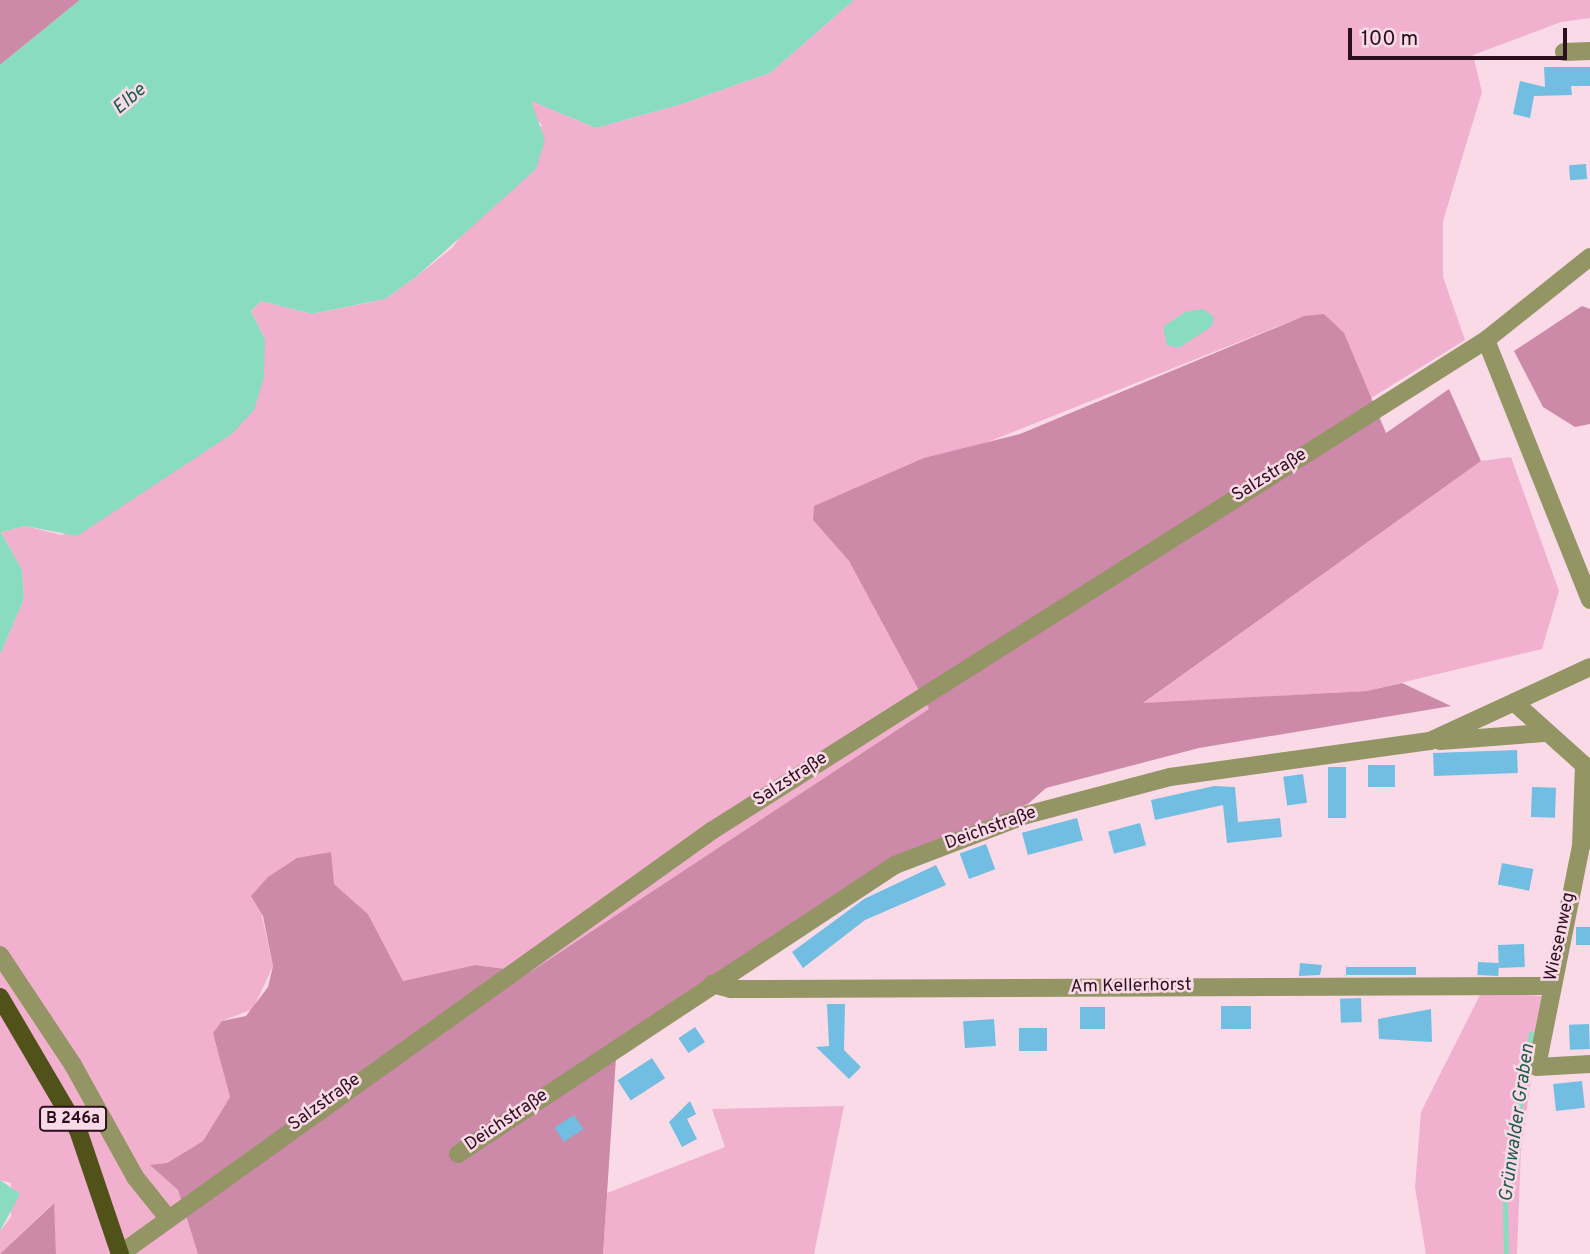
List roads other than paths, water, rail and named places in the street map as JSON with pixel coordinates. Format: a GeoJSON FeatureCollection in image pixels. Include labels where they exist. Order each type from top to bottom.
{"type":"FeatureCollection","features":[{"type":"Feature","properties":{"kind":"main road","name":"B 246a"},"geometry":{"type":"LineString","coordinates":[[0,997],[78,1130],[120,1254]]}},
{"type":"Feature","properties":{"kind":"street"},"geometry":{"type":"LineString","coordinates":[[1564,52],[1590,51]]}},
{"type":"Feature","properties":{"kind":"street","name":"Salzstraße"},"geometry":{"type":"LineString","coordinates":[[120,1254],[713,830],[1486,340],[1590,257]]}},
{"type":"Feature","properties":{"kind":"street"},"geometry":{"type":"LineString","coordinates":[[1486,340],[1590,600]]}},
{"type":"Feature","properties":{"kind":"street","name":"Deichstraße"},"geometry":{"type":"LineString","coordinates":[[458,1154],[856,885],[1026,816],[1170,777],[1430,741],[1516,704],[1590,667]]}},
{"type":"Feature","properties":{"kind":"street","name":"Wiesenweg"},"geometry":{"type":"LineString","coordinates":[[1516,704],[1544,733],[1576,752],[1587,777],[1581,887],[1550,986],[1537,1067],[1590,1064]]}},
{"type":"Feature","properties":{"kind":"street"},"geometry":{"type":"LineString","coordinates":[[1430,741],[1544,733]]}},
{"type":"Feature","properties":{"kind":"street"},"geometry":{"type":"LineString","coordinates":[[0,955],[73,1065],[135,1177],[168,1218]]}},
{"type":"Feature","properties":{"kind":"street","name":"Am Kellerhorst"},"geometry":{"type":"LineString","coordinates":[[712,984],[1550,986]]}},
{"type":"Feature","properties":{"kind":"water","name":"Elbe"},"geometry":{"type":"Polygon","coordinates":[[[80,0],[854,0],[770,73],[682,104],[596,128],[531,101],[545,140],[536,169],[416,277],[385,299],[312,314],[261,301],[251,311],[265,339],[264,378],[254,410],[232,434],[77,536],[25,526],[1,532],[22,570],[24,599],[0,655],[0,65],[80,0]]]}},
{"type":"Feature","properties":{"kind":"water"},"geometry":{"type":"Polygon","coordinates":[[[1203,309],[1214,317],[1212,326],[1179,348],[1167,345],[1163,327],[1185,312],[1203,309]]]}},
{"type":"Feature","properties":{"kind":"water"},"geometry":{"type":"Polygon","coordinates":[[[0,1180],[20,1194],[0,1231],[0,1180]]]}},
{"type":"Feature","properties":{"kind":"waterway","name":"Grünwalder Graben"},"geometry":{"type":"LineString","coordinates":[[1506,1254],[1505,1202],[1531,1034]]}}]}
